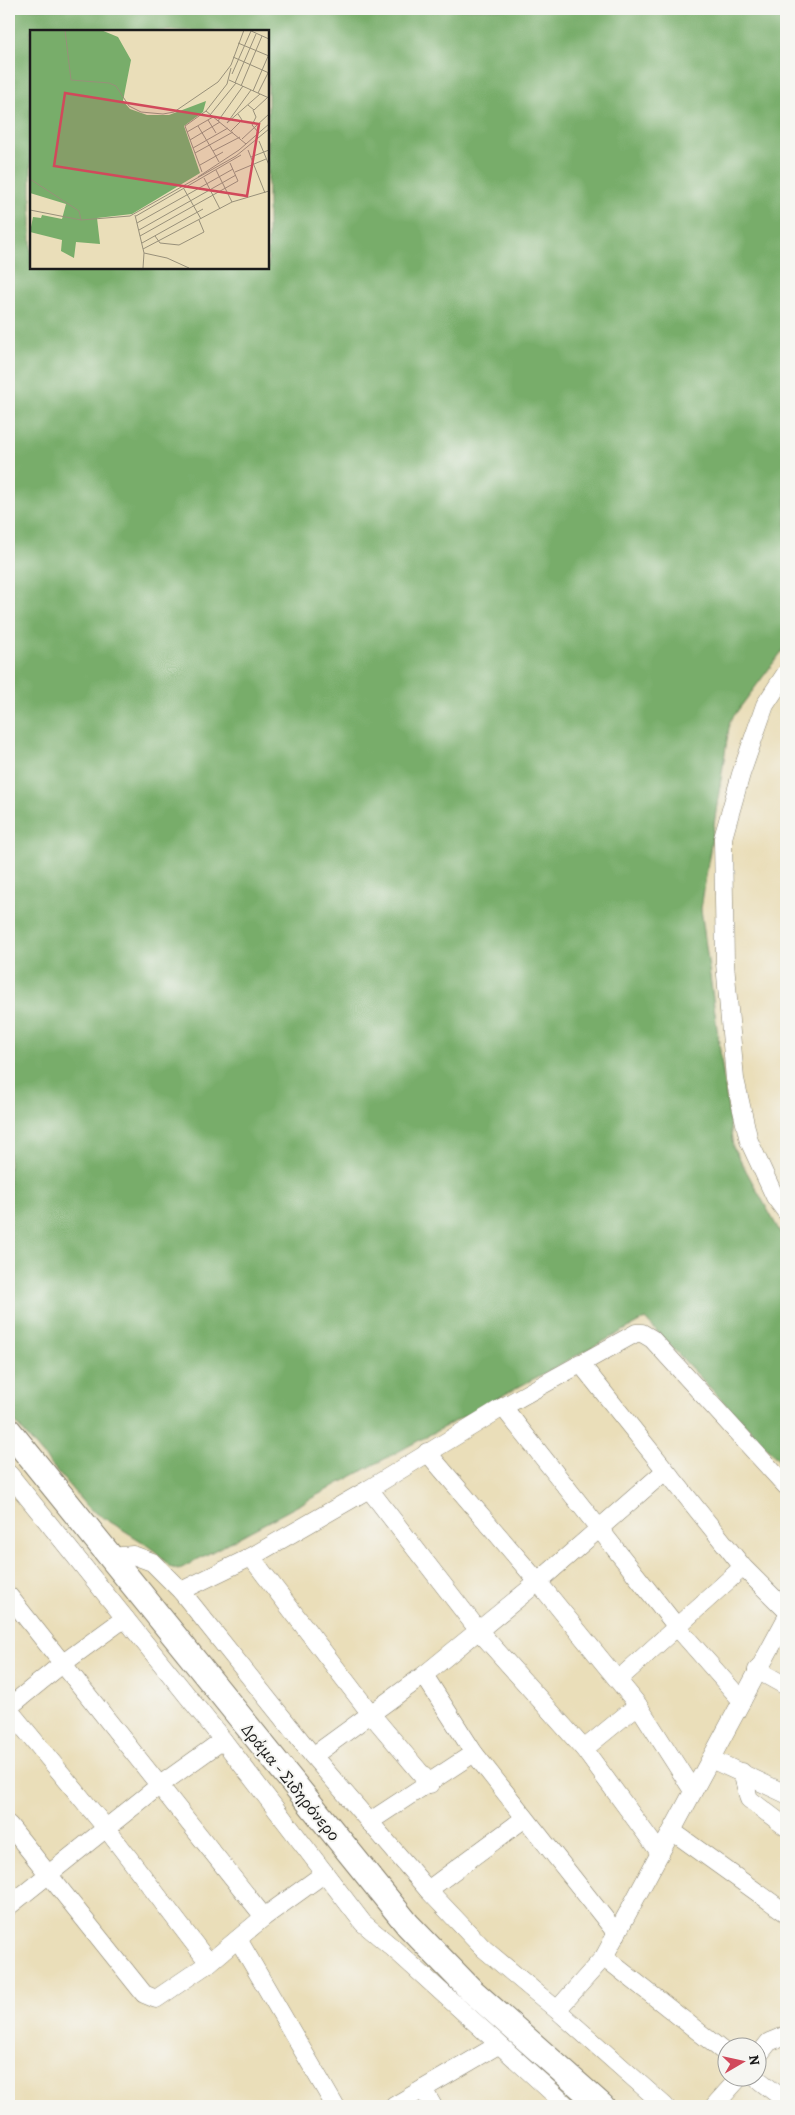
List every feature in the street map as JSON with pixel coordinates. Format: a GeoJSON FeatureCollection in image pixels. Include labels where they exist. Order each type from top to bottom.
{"type":"FeatureCollection","features":[{"type":"Feature","properties":{"kind":"street"},"geometry":{"type":"LineString","coordinates":[[786,673],[765,705],[741,774],[723,838],[725,963],[736,1078],[750,1141],[775,1197],[786,1212]]}},
{"type":"Feature","properties":{"kind":"street"},"geometry":{"type":"LineString","coordinates":[[181,1592],[251,1557],[369,1489],[503,1407],[636,1333],[648,1335],[786,1486]]}},
{"type":"Feature","properties":{"kind":"street"},"geometry":{"type":"LineString","coordinates":[[580,1363],[742,1567],[786,1610]]}},
{"type":"Feature","properties":{"kind":"street"},"geometry":{"type":"LineString","coordinates":[[503,1407],[677,1627],[742,1701]]}},
{"type":"Feature","properties":{"kind":"street","name":"Δράμα - Σιδηρόνερο"},"geometry":{"type":"LineString","coordinates":[[9,1431],[408,1926],[471,1990],[602,2106]]}},
{"type":"Feature","properties":{"kind":"street"},"geometry":{"type":"LineString","coordinates":[[427,1452],[538,1582],[638,1705],[693,1791]]}},
{"type":"Feature","properties":{"kind":"street"},"geometry":{"type":"LineString","coordinates":[[313,1756],[424,1676],[538,1582],[665,1471]]}},
{"type":"Feature","properties":{"kind":"street"},"geometry":{"type":"LineString","coordinates":[[9,1474],[223,1740],[363,1923],[567,2106]]}},
{"type":"Feature","properties":{"kind":"street"},"geometry":{"type":"LineString","coordinates":[[369,1489],[479,1631],[584,1749],[660,1853]]}},
{"type":"Feature","properties":{"kind":"street"},"geometry":{"type":"LineString","coordinates":[[111,1557],[133,1555],[152,1562],[181,1592],[313,1756],[428,1890],[483,1948],[557,2010],[665,2106]]}},
{"type":"Feature","properties":{"kind":"street"},"geometry":{"type":"LineString","coordinates":[[251,1557],[371,1714],[430,1784]]}},
{"type":"Feature","properties":{"kind":"street"},"geometry":{"type":"LineString","coordinates":[[618,1680],[742,1567]]}},
{"type":"Feature","properties":{"kind":"street"},"geometry":{"type":"LineString","coordinates":[[9,1596],[264,1917]]}},
{"type":"Feature","properties":{"kind":"street"},"geometry":{"type":"LineString","coordinates":[[125,1618],[62,1664],[9,1709],[106,1828],[209,1963]]}},
{"type":"Feature","properties":{"kind":"street"},"geometry":{"type":"LineString","coordinates":[[557,2010],[604,1958],[786,1619]]}},
{"type":"Feature","properties":{"kind":"street"},"geometry":{"type":"LineString","coordinates":[[757,1670],[786,1686]]}},
{"type":"Feature","properties":{"kind":"street"},"geometry":{"type":"LineString","coordinates":[[424,1676],[474,1753],[617,1934]]}},
{"type":"Feature","properties":{"kind":"street"},"geometry":{"type":"LineString","coordinates":[[584,1749],[638,1705]]}},
{"type":"Feature","properties":{"kind":"street"},"geometry":{"type":"LineString","coordinates":[[9,1906],[160,1785],[223,1740]]}},
{"type":"Feature","properties":{"kind":"street"},"geometry":{"type":"LineString","coordinates":[[369,1822],[430,1784],[474,1753]]}},
{"type":"Feature","properties":{"kind":"street"},"geometry":{"type":"LineString","coordinates":[[711,1759],[786,1794]]}},
{"type":"Feature","properties":{"kind":"street"},"geometry":{"type":"LineString","coordinates":[[742,1772],[749,1799],[786,1827]]}},
{"type":"Feature","properties":{"kind":"street"},"geometry":{"type":"LineString","coordinates":[[428,1890],[524,1818]]}},
{"type":"Feature","properties":{"kind":"street"},"geometry":{"type":"LineString","coordinates":[[9,1825],[48,1876],[149,1998],[156,1999],[162,1997],[209,1963],[264,1917],[326,1873]]}},
{"type":"Feature","properties":{"kind":"street"},"geometry":{"type":"LineString","coordinates":[[672,1831],[786,1913]]}},
{"type":"Feature","properties":{"kind":"street"},"geometry":{"type":"LineString","coordinates":[[238,1939],[335,2106]]}},
{"type":"Feature","properties":{"kind":"street"},"geometry":{"type":"LineString","coordinates":[[604,1958],[718,2047]]}},
{"type":"Feature","properties":{"kind":"street"},"geometry":{"type":"LineString","coordinates":[[768,2043],[786,2035]]}},
{"type":"Feature","properties":{"kind":"street"},"geometry":{"type":"LineString","coordinates":[[394,2106],[498,2045]]}},
{"type":"Feature","properties":{"kind":"street"},"geometry":{"type":"LineString","coordinates":[[768,2087],[786,2101]]}},
{"type":"Feature","properties":{"kind":"street"},"geometry":{"type":"LineString","coordinates":[[714,2106],[730,2088]]}},
{"type":"Feature","properties":{"kind":"street"},"geometry":{"type":"LineString","coordinates":[[423,2089],[433,2106]]}},
{"type":"Feature","properties":{"kind":"green space"},"geometry":{"type":"Polygon","coordinates":[[[9,9],[786,9],[786,646],[730,721],[701,909],[733,1147],[786,1243],[786,1468],[645,1319],[178,1570],[170,1567],[156,1552],[141,1541],[88,1508],[9,1415],[9,9]]]}}]}
